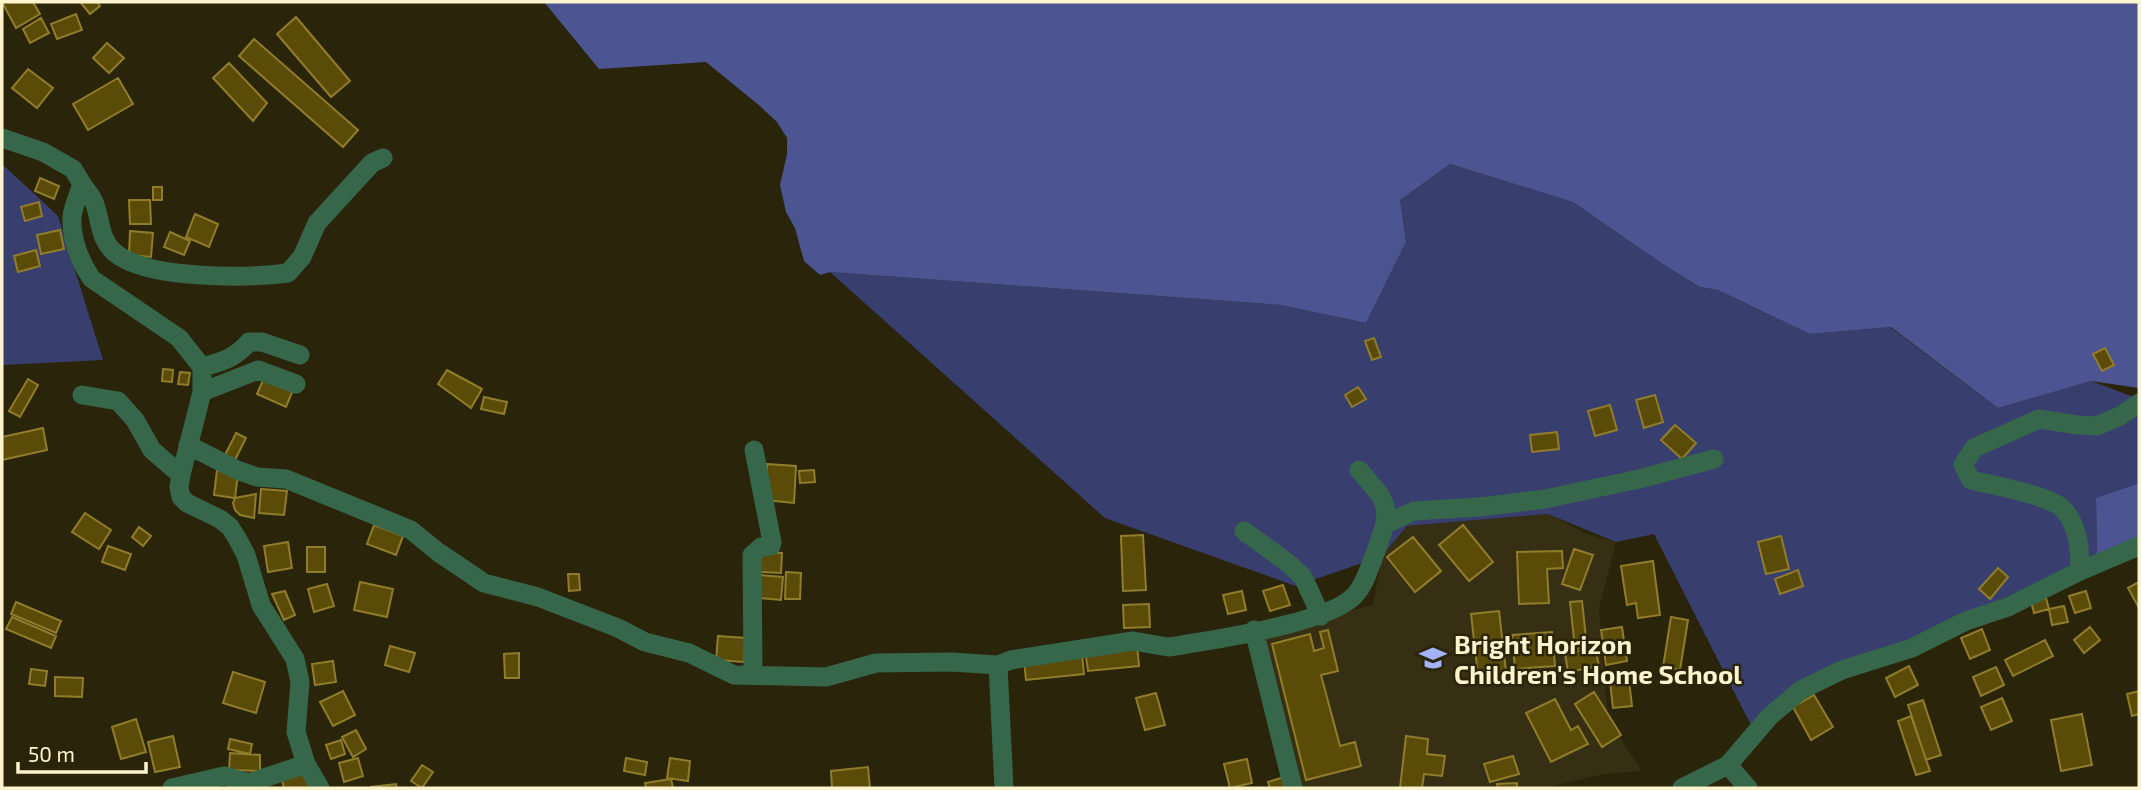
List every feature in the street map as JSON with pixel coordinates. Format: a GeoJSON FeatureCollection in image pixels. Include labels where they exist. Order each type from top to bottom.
{"type":"FeatureCollection","features":[{"type":"Feature","properties":{"kind":"street"},"geometry":{"type":"LineString","coordinates":[[2,138],[43,152],[73,169],[94,201],[103,237],[113,251],[127,260],[150,268],[204,275],[262,276],[288,273],[302,257],[317,223],[372,163],[383,158]]}},
{"type":"Feature","properties":{"kind":"street"},"geometry":{"type":"LineString","coordinates":[[82,184],[72,216],[75,243],[82,265],[92,279],[179,338],[202,367],[202,392],[181,475],[181,497],[230,527],[246,555],[261,605],[295,659],[300,682],[296,732],[306,764],[320,788]]}},
{"type":"Feature","properties":{"kind":"street"},"geometry":{"type":"LineString","coordinates":[[202,367],[226,361],[238,354],[249,342],[262,342],[300,355]]}},
{"type":"Feature","properties":{"kind":"street"},"geometry":{"type":"LineString","coordinates":[[202,392],[258,370],[296,384]]}},
{"type":"Feature","properties":{"kind":"street"},"geometry":{"type":"LineString","coordinates":[[82,395],[118,401],[135,420],[152,450],[181,475]]}},
{"type":"Feature","properties":{"kind":"street"},"geometry":{"type":"LineString","coordinates":[[2080,571],[2080,545],[2063,509],[2049,499],[1971,480],[1963,465],[1974,448],[2039,419],[2097,426],[2120,416],[2139,403]]}},
{"type":"Feature","properties":{"kind":"street"},"geometry":{"type":"LineString","coordinates":[[188,445],[237,470],[257,477],[286,479],[411,530],[484,583],[538,597],[618,628],[645,642],[689,653],[734,675],[826,677],[876,663],[951,662],[998,665],[1011,660],[1133,641],[1168,647],[1321,616],[1343,605],[1356,594],[1386,524],[1387,509],[1381,495],[1359,470]]}},
{"type":"Feature","properties":{"kind":"street"},"geometry":{"type":"LineString","coordinates":[[753,674],[752,555],[761,547],[771,546],[772,542],[754,450]]}},
{"type":"Feature","properties":{"kind":"street"},"geometry":{"type":"LineString","coordinates":[[1386,524],[1414,511],[1545,499],[1639,479],[1714,459]]}},
{"type":"Feature","properties":{"kind":"street"},"geometry":{"type":"LineString","coordinates":[[1244,531],[1303,577],[1321,616]]}},
{"type":"Feature","properties":{"kind":"street"},"geometry":{"type":"LineString","coordinates":[[1682,788],[1728,765],[1770,716],[1801,690],[1842,670],[1912,648],[1966,621],[2008,607],[2080,571],[2139,546]]}},
{"type":"Feature","properties":{"kind":"street"},"geometry":{"type":"LineString","coordinates":[[1254,630],[1293,788]]}},
{"type":"Feature","properties":{"kind":"street"},"geometry":{"type":"LineString","coordinates":[[998,665],[1004,788]]}},
{"type":"Feature","properties":{"kind":"street"},"geometry":{"type":"LineString","coordinates":[[172,788],[224,776],[249,783],[306,764]]}},
{"type":"Feature","properties":{"kind":"street"},"geometry":{"type":"LineString","coordinates":[[1728,765],[1748,788]]}},
{"type":"Feature","properties":{"kind":"shaded area"},"geometry":{"type":"Polygon","coordinates":[[[544,2],[2139,2],[2139,388],[2091,381],[1998,408],[1891,327],[1810,334],[1718,290],[1700,287],[1573,202],[1450,164],[1400,200],[1406,242],[1366,323],[1281,305],[830,272],[820,275],[804,261],[795,228],[786,212],[780,185],[787,154],[787,138],[777,122],[706,62],[599,69],[544,2]]]}},
{"type":"Feature","properties":{"kind":"shaded area"},"geometry":{"type":"Polygon","coordinates":[[[2,164],[58,216],[103,360],[2,365],[2,164]]]}},
{"type":"Feature","properties":{"kind":"shaded area"},"geometry":{"type":"Polygon","coordinates":[[[1450,164],[1573,202],[1700,287],[1718,290],[1810,334],[1890,327],[1998,408],[2091,381],[2139,399],[2139,483],[2096,498],[2097,556],[1801,690],[1755,733],[1654,534],[1616,542],[1548,514],[1407,526],[1382,556],[1296,586],[1105,518],[830,272],[1281,305],[1366,323],[1406,242],[1400,200],[1450,164]]]}},
{"type":"Feature","properties":{"kind":"shaded area"},"geometry":{"type":"Polygon","coordinates":[[[2139,483],[2139,537],[2097,556],[2096,498],[2139,483]]]}},
{"type":"Feature","properties":{"kind":"shaded area","name":"Bright Horizon Children's Home School"},"geometry":{"type":"Polygon","coordinates":[[[1549,514],[1587,534],[1616,542],[1599,609],[1608,720],[1642,771],[1603,774],[1546,788],[1297,788],[1258,634],[1373,605],[1382,556],[1407,526],[1549,514]]]}},
{"type":"Feature","properties":{"kind":"building"},"geometry":{"type":"Polygon","coordinates":[[[2,2],[33,2],[40,14],[16,28],[2,2]]]}},
{"type":"Feature","properties":{"kind":"building"},"geometry":{"type":"Polygon","coordinates":[[[80,2],[97,2],[100,6],[90,14],[80,2]]]}},
{"type":"Feature","properties":{"kind":"building"},"geometry":{"type":"Polygon","coordinates":[[[76,14],[82,30],[57,39],[51,24],[76,14]]]}},
{"type":"Feature","properties":{"kind":"building"},"geometry":{"type":"Polygon","coordinates":[[[296,17],[350,81],[331,97],[277,34],[296,17]]]}},
{"type":"Feature","properties":{"kind":"building"},"geometry":{"type":"Polygon","coordinates":[[[41,18],[49,33],[30,43],[23,29],[41,18]]]}},
{"type":"Feature","properties":{"kind":"building"},"geometry":{"type":"Polygon","coordinates":[[[254,39],[358,130],[343,147],[239,56],[254,39]]]}},
{"type":"Feature","properties":{"kind":"building"},"geometry":{"type":"Polygon","coordinates":[[[107,43],[124,58],[109,73],[93,58],[107,43]]]}},
{"type":"Feature","properties":{"kind":"building"},"geometry":{"type":"Polygon","coordinates":[[[229,63],[267,103],[253,121],[213,78],[229,63]]]}},
{"type":"Feature","properties":{"kind":"building"},"geometry":{"type":"Polygon","coordinates":[[[28,69],[53,88],[37,108],[12,88],[28,69]]]}},
{"type":"Feature","properties":{"kind":"building"},"geometry":{"type":"Polygon","coordinates":[[[118,78],[133,104],[88,130],[73,104],[118,78]]]}},
{"type":"Feature","properties":{"kind":"building"},"geometry":{"type":"Polygon","coordinates":[[[40,178],[59,186],[54,199],[35,191],[40,178]]]}},
{"type":"Feature","properties":{"kind":"building"},"geometry":{"type":"Polygon","coordinates":[[[153,187],[162,187],[162,200],[153,200],[153,187]]]}},
{"type":"Feature","properties":{"kind":"building"},"geometry":{"type":"Polygon","coordinates":[[[129,200],[150,200],[151,224],[130,224],[129,200]]]}},
{"type":"Feature","properties":{"kind":"building"},"geometry":{"type":"Polygon","coordinates":[[[39,202],[42,216],[25,221],[21,207],[39,202]]]}},
{"type":"Feature","properties":{"kind":"building"},"geometry":{"type":"Polygon","coordinates":[[[195,214],[218,224],[209,247],[186,237],[195,214]]]}},
{"type":"Feature","properties":{"kind":"building"},"geometry":{"type":"Polygon","coordinates":[[[60,230],[64,249],[41,254],[37,235],[60,230]]]}},
{"type":"Feature","properties":{"kind":"building"},"geometry":{"type":"Polygon","coordinates":[[[130,231],[153,233],[151,257],[129,255],[130,231]]]}},
{"type":"Feature","properties":{"kind":"building"},"geometry":{"type":"Polygon","coordinates":[[[170,232],[190,241],[184,255],[164,247],[170,232]]]}},
{"type":"Feature","properties":{"kind":"building"},"geometry":{"type":"Polygon","coordinates":[[[36,250],[40,266],[18,272],[14,256],[36,250]]]}},
{"type":"Feature","properties":{"kind":"building"},"geometry":{"type":"Polygon","coordinates":[[[1374,338],[1381,357],[1372,360],[1365,341],[1374,338]]]}},
{"type":"Feature","properties":{"kind":"building"},"geometry":{"type":"Polygon","coordinates":[[[2105,348],[2114,365],[2102,371],[2093,354],[2105,348]]]}},
{"type":"Feature","properties":{"kind":"building"},"geometry":{"type":"Polygon","coordinates":[[[163,369],[173,370],[172,382],[162,381],[163,369]]]}},
{"type":"Feature","properties":{"kind":"building"},"geometry":{"type":"Polygon","coordinates":[[[447,370],[482,389],[471,408],[438,384],[447,370]]]}},
{"type":"Feature","properties":{"kind":"building"},"geometry":{"type":"Polygon","coordinates":[[[180,372],[190,373],[188,385],[178,384],[180,372]]]}},
{"type":"Feature","properties":{"kind":"building"},"geometry":{"type":"Polygon","coordinates":[[[264,378],[293,390],[286,407],[257,394],[264,378]]]}},
{"type":"Feature","properties":{"kind":"building"},"geometry":{"type":"Polygon","coordinates":[[[28,379],[38,385],[20,417],[9,411],[28,379]]]}},
{"type":"Feature","properties":{"kind":"building"},"geometry":{"type":"Polygon","coordinates":[[[1358,387],[1366,399],[1352,407],[1345,395],[1358,387]]]}},
{"type":"Feature","properties":{"kind":"building"},"geometry":{"type":"Polygon","coordinates":[[[1655,395],[1663,422],[1644,428],[1636,400],[1655,395]]]}},
{"type":"Feature","properties":{"kind":"building"},"geometry":{"type":"Polygon","coordinates":[[[484,397],[507,402],[504,414],[481,409],[484,397]]]}},
{"type":"Feature","properties":{"kind":"building"},"geometry":{"type":"Polygon","coordinates":[[[1610,405],[1617,430],[1595,436],[1588,411],[1610,405]]]}},
{"type":"Feature","properties":{"kind":"building"},"geometry":{"type":"Polygon","coordinates":[[[1675,425],[1696,443],[1682,459],[1661,440],[1675,425]]]}},
{"type":"Feature","properties":{"kind":"building"},"geometry":{"type":"Polygon","coordinates":[[[43,428],[47,450],[2,460],[2,437],[43,428]]]}},
{"type":"Feature","properties":{"kind":"building"},"geometry":{"type":"Polygon","coordinates":[[[1557,432],[1559,449],[1532,452],[1530,435],[1557,432]]]}},
{"type":"Feature","properties":{"kind":"building"},"geometry":{"type":"Polygon","coordinates":[[[236,433],[246,438],[235,460],[225,455],[236,433]]]}},
{"type":"Feature","properties":{"kind":"building"},"geometry":{"type":"Polygon","coordinates":[[[767,464],[796,466],[794,503],[765,500],[767,464]]]}},
{"type":"Feature","properties":{"kind":"building"},"geometry":{"type":"Polygon","coordinates":[[[217,470],[238,473],[235,498],[214,495],[217,470]]]}},
{"type":"Feature","properties":{"kind":"building"},"geometry":{"type":"Polygon","coordinates":[[[814,470],[815,482],[800,483],[799,471],[814,470]]]}},
{"type":"Feature","properties":{"kind":"building"},"geometry":{"type":"Polygon","coordinates":[[[261,489],[287,491],[284,515],[259,513],[261,489]]]}},
{"type":"Feature","properties":{"kind":"building"},"geometry":{"type":"Polygon","coordinates":[[[256,494],[254,518],[240,515],[235,510],[235,498],[256,494]]]}},
{"type":"Feature","properties":{"kind":"building"},"geometry":{"type":"Polygon","coordinates":[[[85,513],[111,530],[99,549],[72,532],[85,513]]]}},
{"type":"Feature","properties":{"kind":"building"},"geometry":{"type":"Polygon","coordinates":[[[374,525],[403,536],[396,555],[367,544],[374,525]]]}},
{"type":"Feature","properties":{"kind":"building"},"geometry":{"type":"Polygon","coordinates":[[[1463,525],[1493,562],[1469,581],[1439,545],[1463,525]]]}},
{"type":"Feature","properties":{"kind":"building"},"geometry":{"type":"Polygon","coordinates":[[[139,527],[151,536],[143,546],[132,537],[139,527]]]}},
{"type":"Feature","properties":{"kind":"building"},"geometry":{"type":"Polygon","coordinates":[[[1143,535],[1146,590],[1123,591],[1121,536],[1143,535]]]}},
{"type":"Feature","properties":{"kind":"building"},"geometry":{"type":"Polygon","coordinates":[[[1781,536],[1789,569],[1766,574],[1758,542],[1781,536]]]}},
{"type":"Feature","properties":{"kind":"building"},"geometry":{"type":"Polygon","coordinates":[[[1413,537],[1441,571],[1415,592],[1387,557],[1413,537]]]}},
{"type":"Feature","properties":{"kind":"building"},"geometry":{"type":"Polygon","coordinates":[[[288,542],[292,568],[268,572],[264,546],[288,542]]]}},
{"type":"Feature","properties":{"kind":"building"},"geometry":{"type":"Polygon","coordinates":[[[108,546],[131,554],[125,570],[102,562],[108,546]]]}},
{"type":"Feature","properties":{"kind":"building"},"geometry":{"type":"Polygon","coordinates":[[[307,547],[325,547],[325,572],[307,572],[307,547]]]}},
{"type":"Feature","properties":{"kind":"building"},"geometry":{"type":"Polygon","coordinates":[[[1574,549],[1593,555],[1580,590],[1562,584],[1574,549]]]}},
{"type":"Feature","properties":{"kind":"building"},"geometry":{"type":"Polygon","coordinates":[[[1562,551],[1563,568],[1547,569],[1549,603],[1519,604],[1517,552],[1562,551]]]}},
{"type":"Feature","properties":{"kind":"building"},"geometry":{"type":"Polygon","coordinates":[[[760,552],[782,553],[781,573],[760,572],[760,552]]]}},
{"type":"Feature","properties":{"kind":"building"},"geometry":{"type":"Polygon","coordinates":[[[1653,561],[1660,615],[1638,618],[1636,603],[1627,605],[1621,566],[1653,561]]]}},
{"type":"Feature","properties":{"kind":"building"},"geometry":{"type":"Polygon","coordinates":[[[1998,568],[2008,577],[1990,599],[1979,589],[1998,568]]]}},
{"type":"Feature","properties":{"kind":"building"},"geometry":{"type":"Polygon","coordinates":[[[1798,570],[1803,586],[1780,594],[1775,579],[1798,570]]]}},
{"type":"Feature","properties":{"kind":"building"},"geometry":{"type":"Polygon","coordinates":[[[786,572],[801,573],[800,599],[785,599],[786,572]]]}},
{"type":"Feature","properties":{"kind":"building"},"geometry":{"type":"Polygon","coordinates":[[[568,574],[579,574],[580,590],[569,591],[568,574]]]}},
{"type":"Feature","properties":{"kind":"building"},"geometry":{"type":"Polygon","coordinates":[[[760,575],[783,577],[781,600],[758,598],[760,575]]]}},
{"type":"Feature","properties":{"kind":"building"},"geometry":{"type":"Polygon","coordinates":[[[360,582],[393,589],[387,617],[354,610],[360,582]]]}},
{"type":"Feature","properties":{"kind":"building"},"geometry":{"type":"Polygon","coordinates":[[[2139,582],[2139,608],[2128,588],[2139,582]]]}},
{"type":"Feature","properties":{"kind":"building"},"geometry":{"type":"Polygon","coordinates":[[[327,584],[334,606],[314,612],[308,589],[327,584]]]}},
{"type":"Feature","properties":{"kind":"building"},"geometry":{"type":"Polygon","coordinates":[[[1283,585],[1290,605],[1270,611],[1263,591],[1283,585]]]}},
{"type":"Feature","properties":{"kind":"building"},"geometry":{"type":"Polygon","coordinates":[[[285,591],[295,615],[284,620],[272,594],[285,591]]]}},
{"type":"Feature","properties":{"kind":"building"},"geometry":{"type":"Polygon","coordinates":[[[1242,591],[1246,610],[1228,614],[1223,595],[1242,591]]]}},
{"type":"Feature","properties":{"kind":"building"},"geometry":{"type":"Polygon","coordinates":[[[2086,591],[2091,608],[2075,613],[2069,596],[2086,591]]]}},
{"type":"Feature","properties":{"kind":"building"},"geometry":{"type":"Polygon","coordinates":[[[2046,598],[2049,609],[2034,613],[2031,601],[2046,598]]]}},
{"type":"Feature","properties":{"kind":"building"},"geometry":{"type":"Polygon","coordinates":[[[1582,601],[1587,648],[1575,649],[1570,602],[1582,601]]]}},
{"type":"Feature","properties":{"kind":"building"},"geometry":{"type":"Polygon","coordinates":[[[16,602],[61,621],[56,633],[11,614],[16,602]]]}},
{"type":"Feature","properties":{"kind":"building"},"geometry":{"type":"Polygon","coordinates":[[[1149,604],[1150,627],[1124,628],[1123,605],[1149,604]]]}},
{"type":"Feature","properties":{"kind":"building"},"geometry":{"type":"Polygon","coordinates":[[[2064,606],[2068,622],[2052,625],[2049,609],[2064,606]]]}},
{"type":"Feature","properties":{"kind":"building"},"geometry":{"type":"Polygon","coordinates":[[[1499,611],[1506,672],[1478,675],[1471,614],[1499,611]]]}},
{"type":"Feature","properties":{"kind":"building"},"geometry":{"type":"Polygon","coordinates":[[[12,617],[56,636],[51,648],[6,629],[12,617]]]}},
{"type":"Feature","properties":{"kind":"building"},"geometry":{"type":"Polygon","coordinates":[[[1671,617],[1688,620],[1680,670],[1663,667],[1671,617]]]}},
{"type":"Feature","properties":{"kind":"building"},"geometry":{"type":"Polygon","coordinates":[[[1622,627],[1627,661],[1606,665],[1601,630],[1622,627]]]}},
{"type":"Feature","properties":{"kind":"building"},"geometry":{"type":"Polygon","coordinates":[[[2090,627],[2100,640],[2084,653],[2074,640],[2090,627]]]}},
{"type":"Feature","properties":{"kind":"building"},"geometry":{"type":"Polygon","coordinates":[[[1982,629],[1990,650],[1970,659],[1961,638],[1982,629]]]}},
{"type":"Feature","properties":{"kind":"building"},"geometry":{"type":"Polygon","coordinates":[[[1328,630],[1338,671],[1321,675],[1340,746],[1355,742],[1361,766],[1306,780],[1272,644],[1310,634],[1314,651],[1324,648],[1320,632],[1328,630]]]}},
{"type":"Feature","properties":{"kind":"building"},"geometry":{"type":"Polygon","coordinates":[[[1552,632],[1555,666],[1515,669],[1512,635],[1552,632]]]}},
{"type":"Feature","properties":{"kind":"building"},"geometry":{"type":"Polygon","coordinates":[[[718,636],[746,638],[744,662],[716,660],[718,636]]]}},
{"type":"Feature","properties":{"kind":"building"},"geometry":{"type":"Polygon","coordinates":[[[2045,640],[2053,656],[2013,676],[2005,660],[2045,640]]]}},
{"type":"Feature","properties":{"kind":"building"},"geometry":{"type":"Polygon","coordinates":[[[1137,644],[1139,666],[1088,671],[1085,650],[1137,644]]]}},
{"type":"Feature","properties":{"kind":"building"},"geometry":{"type":"Polygon","coordinates":[[[390,646],[415,653],[409,672],[385,665],[390,646]]]}},
{"type":"Feature","properties":{"kind":"building"},"geometry":{"type":"Polygon","coordinates":[[[1595,648],[1599,666],[1568,672],[1565,654],[1595,648]]]}},
{"type":"Feature","properties":{"kind":"building"},"geometry":{"type":"Polygon","coordinates":[[[519,653],[519,678],[505,678],[504,654],[519,653]]]}},
{"type":"Feature","properties":{"kind":"building"},"geometry":{"type":"Polygon","coordinates":[[[1082,654],[1084,674],[1026,680],[1024,660],[1082,654]]]}},
{"type":"Feature","properties":{"kind":"building"},"geometry":{"type":"Polygon","coordinates":[[[333,661],[336,682],[315,685],[312,664],[333,661]]]}},
{"type":"Feature","properties":{"kind":"building"},"geometry":{"type":"Polygon","coordinates":[[[1909,666],[1918,685],[1895,697],[1886,678],[1909,666]]]}},
{"type":"Feature","properties":{"kind":"building"},"geometry":{"type":"Polygon","coordinates":[[[1996,667],[2004,685],[1981,696],[1973,677],[1996,667]]]}},
{"type":"Feature","properties":{"kind":"building"},"geometry":{"type":"Polygon","coordinates":[[[31,669],[47,671],[45,686],[29,684],[31,669]]]}},
{"type":"Feature","properties":{"kind":"building"},"geometry":{"type":"Polygon","coordinates":[[[233,672],[265,682],[256,713],[223,703],[233,672]]]}},
{"type":"Feature","properties":{"kind":"building"},"geometry":{"type":"Polygon","coordinates":[[[55,677],[83,678],[82,697],[55,696],[55,677]]]}},
{"type":"Feature","properties":{"kind":"building"},"geometry":{"type":"Polygon","coordinates":[[[1629,680],[1632,706],[1613,708],[1610,682],[1629,680]]]}},
{"type":"Feature","properties":{"kind":"building"},"geometry":{"type":"Polygon","coordinates":[[[343,691],[355,715],[333,726],[320,702],[343,691]]]}},
{"type":"Feature","properties":{"kind":"building"},"geometry":{"type":"Polygon","coordinates":[[[2139,691],[2139,714],[2132,716],[2127,694],[2139,691]]]}},
{"type":"Feature","properties":{"kind":"building"},"geometry":{"type":"Polygon","coordinates":[[[1594,692],[1621,735],[1602,747],[1575,704],[1594,692]]]}},
{"type":"Feature","properties":{"kind":"building"},"geometry":{"type":"Polygon","coordinates":[[[1156,693],[1165,725],[1145,730],[1136,698],[1156,693]]]}},
{"type":"Feature","properties":{"kind":"building"},"geometry":{"type":"Polygon","coordinates":[[[1814,695],[1833,727],[1811,740],[1793,707],[1814,695]]]}},
{"type":"Feature","properties":{"kind":"building"},"geometry":{"type":"Polygon","coordinates":[[[2002,698],[2012,721],[1991,730],[1981,707],[2002,698]]]}},
{"type":"Feature","properties":{"kind":"building"},"geometry":{"type":"Polygon","coordinates":[[[1555,699],[1571,730],[1578,726],[1588,744],[1551,762],[1526,713],[1555,699]]]}},
{"type":"Feature","properties":{"kind":"building"},"geometry":{"type":"Polygon","coordinates":[[[1923,700],[1941,755],[1926,760],[1908,705],[1923,700]]]}},
{"type":"Feature","properties":{"kind":"building"},"geometry":{"type":"Polygon","coordinates":[[[2082,714],[2092,765],[2061,771],[2051,720],[2082,714]]]}},
{"type":"Feature","properties":{"kind":"building"},"geometry":{"type":"Polygon","coordinates":[[[1911,716],[1930,771],[1916,775],[1898,721],[1911,716]]]}},
{"type":"Feature","properties":{"kind":"building"},"geometry":{"type":"Polygon","coordinates":[[[136,719],[146,752],[121,759],[112,727],[136,719]]]}},
{"type":"Feature","properties":{"kind":"building"},"geometry":{"type":"Polygon","coordinates":[[[356,730],[366,749],[353,757],[342,737],[356,730]]]}},
{"type":"Feature","properties":{"kind":"building"},"geometry":{"type":"Polygon","coordinates":[[[173,736],[180,767],[155,772],[148,742],[173,736]]]}},
{"type":"Feature","properties":{"kind":"building"},"geometry":{"type":"Polygon","coordinates":[[[1406,736],[1428,739],[1427,754],[1445,756],[1442,776],[1424,774],[1422,788],[1400,788],[1406,736]]]}},
{"type":"Feature","properties":{"kind":"building"},"geometry":{"type":"Polygon","coordinates":[[[230,739],[252,744],[250,754],[228,749],[230,739]]]}},
{"type":"Feature","properties":{"kind":"building"},"geometry":{"type":"Polygon","coordinates":[[[341,740],[345,754],[331,759],[326,745],[341,740]]]}},
{"type":"Feature","properties":{"kind":"building"},"geometry":{"type":"Polygon","coordinates":[[[230,753],[260,755],[260,771],[229,770],[230,753]]]}},
{"type":"Feature","properties":{"kind":"building"},"geometry":{"type":"Polygon","coordinates":[[[1513,756],[1519,774],[1490,782],[1484,764],[1513,756]]]}},
{"type":"Feature","properties":{"kind":"building"},"geometry":{"type":"Polygon","coordinates":[[[358,758],[363,776],[344,782],[339,763],[358,758]]]}},
{"type":"Feature","properties":{"kind":"building"},"geometry":{"type":"Polygon","coordinates":[[[626,758],[647,762],[645,775],[624,771],[626,758]]]}},
{"type":"Feature","properties":{"kind":"building"},"geometry":{"type":"Polygon","coordinates":[[[670,758],[690,761],[688,781],[667,778],[670,758]]]}},
{"type":"Feature","properties":{"kind":"building"},"geometry":{"type":"Polygon","coordinates":[[[1247,759],[1252,783],[1230,788],[1224,764],[1247,759]]]}},
{"type":"Feature","properties":{"kind":"building"},"geometry":{"type":"Polygon","coordinates":[[[422,765],[433,772],[422,788],[411,781],[422,765]]]}},
{"type":"Feature","properties":{"kind":"building"},"geometry":{"type":"Polygon","coordinates":[[[868,767],[870,788],[832,788],[831,771],[868,767]]]}},
{"type":"Feature","properties":{"kind":"building"},"geometry":{"type":"Polygon","coordinates":[[[305,771],[312,788],[284,788],[281,777],[305,771]]]}},
{"type":"Feature","properties":{"kind":"building"},"geometry":{"type":"Polygon","coordinates":[[[1284,777],[1287,788],[1270,788],[1268,782],[1284,777]]]}},
{"type":"Feature","properties":{"kind":"building"},"geometry":{"type":"Polygon","coordinates":[[[671,779],[673,788],[646,788],[645,783],[671,779]]]}},
{"type":"Feature","properties":{"kind":"building"},"geometry":{"type":"Polygon","coordinates":[[[1517,783],[1517,788],[1498,788],[1497,784],[1517,783]]]}},
{"type":"Feature","properties":{"kind":"building"},"geometry":{"type":"Polygon","coordinates":[[[396,784],[397,788],[371,788],[371,787],[396,784]]]}},
{"type":"Feature","properties":{"kind":"place","name":"Bright Horizon Children's Home School"},"geometry":{"type":"Point","coordinates":[1433,658]}}]}
